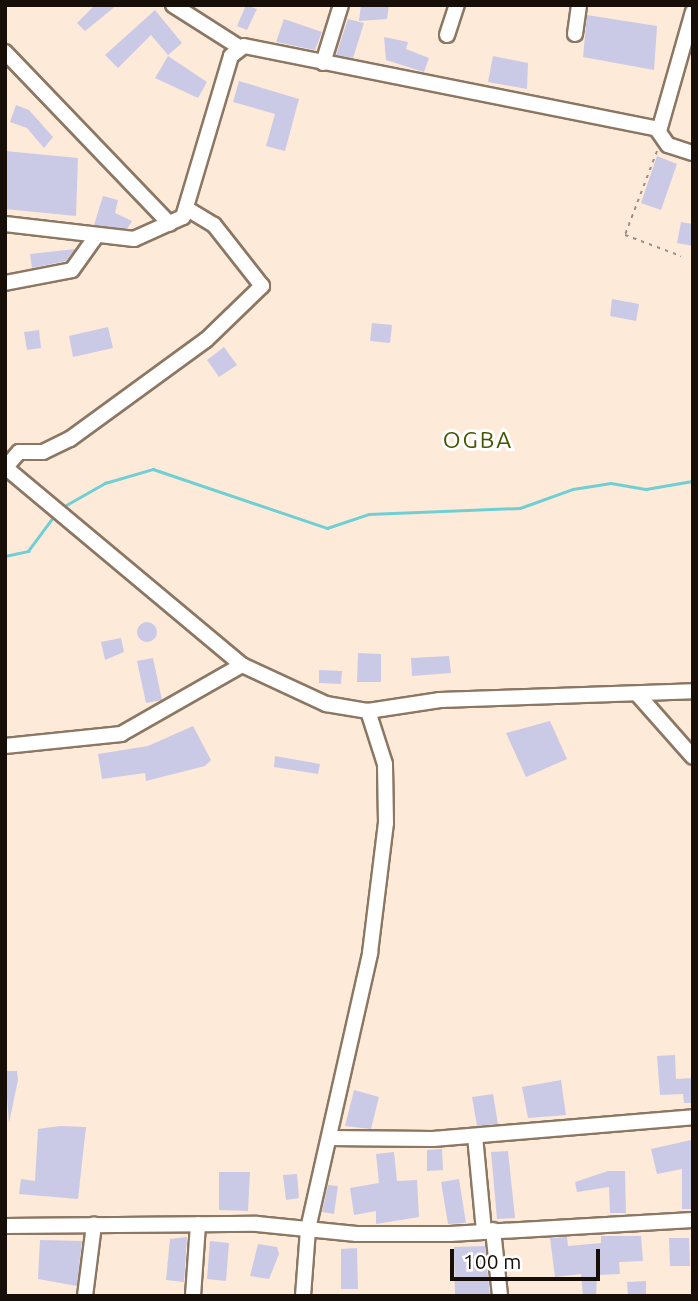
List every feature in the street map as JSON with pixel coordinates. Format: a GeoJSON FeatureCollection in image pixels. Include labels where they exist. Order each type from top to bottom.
{"type":"FeatureCollection","features":[{"type":"Feature","properties":{"kind":"street"},"geometry":{"type":"LineString","coordinates":[[173,5],[239,47],[262,46],[323,63],[661,136],[693,153]]}},
{"type":"Feature","properties":{"kind":"street"},"geometry":{"type":"LineString","coordinates":[[323,63],[341,5]]}},
{"type":"Feature","properties":{"kind":"street"},"geometry":{"type":"LineString","coordinates":[[447,35],[457,5]]}},
{"type":"Feature","properties":{"kind":"street"},"geometry":{"type":"LineString","coordinates":[[575,34],[579,5]]}},
{"type":"Feature","properties":{"kind":"street"},"geometry":{"type":"LineString","coordinates":[[661,136],[693,12]]}},
{"type":"Feature","properties":{"kind":"street"},"geometry":{"type":"LineString","coordinates":[[5,224],[97,235],[148,237],[189,210],[231,56],[239,47]]}},
{"type":"Feature","properties":{"kind":"street"},"geometry":{"type":"LineString","coordinates":[[5,52],[170,224]]}},
{"type":"Feature","properties":{"kind":"street"},"geometry":{"type":"LineString","coordinates":[[189,210],[214,225],[262,286],[206,340],[70,439],[43,452],[19,452],[5,467],[242,665],[304,697],[368,711],[440,700],[639,696],[693,691]]}},
{"type":"Feature","properties":{"kind":"street"},"geometry":{"type":"LineString","coordinates":[[5,283],[72,270],[97,235]]}},
{"type":"Feature","properties":{"kind":"street"},"geometry":{"type":"LineString","coordinates":[[5,746],[121,734],[242,665]]}},
{"type":"Feature","properties":{"kind":"street"},"geometry":{"type":"LineString","coordinates":[[639,696],[693,757]]}},
{"type":"Feature","properties":{"kind":"street"},"geometry":{"type":"LineString","coordinates":[[303,1296],[308,1229],[370,953],[386,823],[385,764],[368,711]]}},
{"type":"Feature","properties":{"kind":"street"},"geometry":{"type":"LineString","coordinates":[[328,1138],[475,1136],[693,1117]]}},
{"type":"Feature","properties":{"kind":"street"},"geometry":{"type":"LineString","coordinates":[[475,1136],[500,1296]]}},
{"type":"Feature","properties":{"kind":"street"},"geometry":{"type":"LineString","coordinates":[[5,1226],[198,1224],[308,1229],[489,1231],[693,1220]]}},
{"type":"Feature","properties":{"kind":"street"},"geometry":{"type":"LineString","coordinates":[[193,1296],[198,1224]]}},
{"type":"Feature","properties":{"kind":"street"},"geometry":{"type":"LineString","coordinates":[[85,1296],[94,1225]]}},
{"type":"Feature","properties":{"kind":"path"},"geometry":{"type":"LineString","coordinates":[[661,136],[625,235],[681,256]]}},
{"type":"Feature","properties":{"kind":"building"},"geometry":{"type":"Polygon","coordinates":[[[95,5],[117,5],[85,31],[77,23],[95,5]]]}},
{"type":"Feature","properties":{"kind":"building"},"geometry":{"type":"Polygon","coordinates":[[[246,5],[257,9],[247,30],[237,26],[246,5]]]}},
{"type":"Feature","properties":{"kind":"building"},"geometry":{"type":"Polygon","coordinates":[[[361,5],[389,5],[387,19],[359,21],[361,5]]]}},
{"type":"Feature","properties":{"kind":"building"},"geometry":{"type":"Polygon","coordinates":[[[155,10],[182,43],[168,55],[151,35],[118,68],[105,55],[155,10]]]}},
{"type":"Feature","properties":{"kind":"building"},"geometry":{"type":"Polygon","coordinates":[[[587,15],[657,26],[654,70],[583,57],[587,15]]]}},
{"type":"Feature","properties":{"kind":"building"},"geometry":{"type":"Polygon","coordinates":[[[284,19],[322,32],[315,50],[276,42],[284,19]]]}},
{"type":"Feature","properties":{"kind":"building"},"geometry":{"type":"Polygon","coordinates":[[[348,19],[364,23],[353,58],[336,55],[348,19]]]}},
{"type":"Feature","properties":{"kind":"building"},"geometry":{"type":"Polygon","coordinates":[[[384,37],[408,42],[406,49],[429,58],[424,72],[386,60],[384,37]]]}},
{"type":"Feature","properties":{"kind":"building"},"geometry":{"type":"Polygon","coordinates":[[[168,56],[207,82],[198,98],[155,78],[168,56]]]}},
{"type":"Feature","properties":{"kind":"building"},"geometry":{"type":"Polygon","coordinates":[[[493,56],[528,63],[527,89],[488,82],[493,56]]]}},
{"type":"Feature","properties":{"kind":"building"},"geometry":{"type":"Polygon","coordinates":[[[239,81],[299,99],[285,151],[266,146],[275,114],[233,102],[239,81]]]}},
{"type":"Feature","properties":{"kind":"building"},"geometry":{"type":"Polygon","coordinates":[[[16,105],[29,110],[53,137],[44,148],[27,128],[10,122],[16,105]]]}},
{"type":"Feature","properties":{"kind":"building"},"geometry":{"type":"Polygon","coordinates":[[[5,151],[78,158],[76,216],[5,209],[5,151]]]}},
{"type":"Feature","properties":{"kind":"building"},"geometry":{"type":"Polygon","coordinates":[[[657,156],[677,164],[661,210],[641,203],[657,156]]]}},
{"type":"Feature","properties":{"kind":"building"},"geometry":{"type":"Polygon","coordinates":[[[103,196],[118,200],[115,213],[132,221],[127,229],[94,225],[103,196]]]}},
{"type":"Feature","properties":{"kind":"building"},"geometry":{"type":"Polygon","coordinates":[[[681,222],[693,224],[693,246],[677,243],[681,222]]]}},
{"type":"Feature","properties":{"kind":"building"},"geometry":{"type":"Polygon","coordinates":[[[75,249],[66,261],[32,268],[30,254],[75,249]]]}},
{"type":"Feature","properties":{"kind":"building"},"geometry":{"type":"Polygon","coordinates":[[[612,299],[639,304],[636,321],[610,316],[612,299]]]}},
{"type":"Feature","properties":{"kind":"building"},"geometry":{"type":"Polygon","coordinates":[[[372,323],[392,325],[390,343],[370,341],[372,323]]]}},
{"type":"Feature","properties":{"kind":"building"},"geometry":{"type":"Polygon","coordinates":[[[108,327],[113,348],[73,357],[69,336],[108,327]]]}},
{"type":"Feature","properties":{"kind":"building"},"geometry":{"type":"Polygon","coordinates":[[[39,330],[41,348],[27,350],[24,332],[39,330]]]}},
{"type":"Feature","properties":{"kind":"building"},"geometry":{"type":"Polygon","coordinates":[[[224,347],[237,365],[219,377],[207,360],[224,347]]]}},
{"type":"Feature","properties":{"kind":"building"},"geometry":{"type":"Polygon","coordinates":[[[147,622],[154,625],[157,632],[154,639],[147,642],[140,639],[137,632],[140,625],[147,622]]]}},
{"type":"Feature","properties":{"kind":"building"},"geometry":{"type":"Polygon","coordinates":[[[121,638],[124,652],[105,660],[101,642],[121,638]]]}},
{"type":"Feature","properties":{"kind":"building"},"geometry":{"type":"Polygon","coordinates":[[[358,653],[381,654],[381,682],[357,682],[358,653]]]}},
{"type":"Feature","properties":{"kind":"building"},"geometry":{"type":"Polygon","coordinates":[[[449,656],[451,673],[412,676],[411,658],[449,656]]]}},
{"type":"Feature","properties":{"kind":"building"},"geometry":{"type":"Polygon","coordinates":[[[153,658],[162,700],[146,703],[137,661],[153,658]]]}},
{"type":"Feature","properties":{"kind":"building"},"geometry":{"type":"Polygon","coordinates":[[[319,670],[342,671],[341,684],[319,683],[319,670]]]}},
{"type":"Feature","properties":{"kind":"building"},"geometry":{"type":"Polygon","coordinates":[[[550,721],[567,759],[526,777],[506,733],[550,721]]]}},
{"type":"Feature","properties":{"kind":"building"},"geometry":{"type":"Polygon","coordinates":[[[193,726],[211,760],[205,766],[146,781],[145,773],[102,779],[98,754],[148,746],[193,726]]]}},
{"type":"Feature","properties":{"kind":"building"},"geometry":{"type":"Polygon","coordinates":[[[275,756],[320,764],[318,774],[274,767],[275,756]]]}},
{"type":"Feature","properties":{"kind":"building"},"geometry":{"type":"Polygon","coordinates":[[[675,1055],[676,1079],[693,1078],[693,1103],[684,1103],[683,1094],[660,1095],[657,1056],[675,1055]]]}},
{"type":"Feature","properties":{"kind":"building"},"geometry":{"type":"Polygon","coordinates":[[[5,1071],[17,1071],[18,1080],[9,1123],[5,1071]]]}},
{"type":"Feature","properties":{"kind":"building"},"geometry":{"type":"Polygon","coordinates":[[[561,1080],[566,1115],[528,1118],[522,1087],[561,1080]]]}},
{"type":"Feature","properties":{"kind":"building"},"geometry":{"type":"Polygon","coordinates":[[[354,1090],[379,1097],[371,1129],[345,1126],[354,1090]]]}},
{"type":"Feature","properties":{"kind":"building"},"geometry":{"type":"Polygon","coordinates":[[[493,1094],[498,1124],[477,1126],[472,1097],[493,1094]]]}},
{"type":"Feature","properties":{"kind":"building"},"geometry":{"type":"Polygon","coordinates":[[[86,1127],[78,1199],[19,1194],[21,1179],[35,1181],[38,1129],[86,1127]]]}},
{"type":"Feature","properties":{"kind":"building"},"geometry":{"type":"Polygon","coordinates":[[[691,1140],[693,1209],[682,1209],[682,1169],[657,1174],[651,1149],[691,1140]]]}},
{"type":"Feature","properties":{"kind":"building"},"geometry":{"type":"Polygon","coordinates":[[[442,1149],[443,1170],[427,1171],[427,1150],[442,1149]]]}},
{"type":"Feature","properties":{"kind":"building"},"geometry":{"type":"Polygon","coordinates":[[[508,1151],[515,1218],[497,1219],[491,1152],[508,1151]]]}},
{"type":"Feature","properties":{"kind":"building"},"geometry":{"type":"Polygon","coordinates":[[[394,1152],[397,1181],[417,1180],[419,1217],[376,1224],[376,1211],[354,1215],[350,1188],[379,1183],[376,1154],[394,1152]]]}},
{"type":"Feature","properties":{"kind":"building"},"geometry":{"type":"Polygon","coordinates":[[[608,1171],[625,1171],[626,1213],[610,1213],[609,1187],[577,1192],[575,1182],[608,1171]]]}},
{"type":"Feature","properties":{"kind":"building"},"geometry":{"type":"Polygon","coordinates":[[[219,1172],[250,1172],[248,1211],[219,1210],[219,1172]]]}},
{"type":"Feature","properties":{"kind":"building"},"geometry":{"type":"Polygon","coordinates":[[[297,1174],[299,1198],[286,1200],[283,1175],[297,1174]]]}},
{"type":"Feature","properties":{"kind":"building"},"geometry":{"type":"Polygon","coordinates":[[[459,1179],[466,1223],[448,1224],[441,1182],[459,1179]]]}},
{"type":"Feature","properties":{"kind":"building"},"geometry":{"type":"Polygon","coordinates":[[[328,1185],[338,1186],[334,1214],[322,1212],[328,1185]]]}},
{"type":"Feature","properties":{"kind":"building"},"geometry":{"type":"Polygon","coordinates":[[[601,1236],[641,1236],[643,1261],[619,1262],[620,1274],[597,1275],[596,1296],[583,1296],[581,1274],[555,1277],[550,1238],[567,1237],[568,1246],[601,1243],[601,1236]]]}},
{"type":"Feature","properties":{"kind":"building"},"geometry":{"type":"Polygon","coordinates":[[[187,1237],[184,1282],[166,1280],[170,1239],[187,1237]]]}},
{"type":"Feature","properties":{"kind":"building"},"geometry":{"type":"Polygon","coordinates":[[[669,1238],[689,1238],[690,1266],[670,1266],[669,1238]]]}},
{"type":"Feature","properties":{"kind":"building"},"geometry":{"type":"Polygon","coordinates":[[[40,1240],[82,1241],[77,1286],[38,1279],[40,1240]]]}},
{"type":"Feature","properties":{"kind":"building"},"geometry":{"type":"Polygon","coordinates":[[[210,1241],[229,1243],[226,1281],[207,1279],[210,1241]]]}},
{"type":"Feature","properties":{"kind":"building"},"geometry":{"type":"Polygon","coordinates":[[[258,1244],[277,1247],[279,1254],[269,1279],[250,1276],[258,1244]]]}},
{"type":"Feature","properties":{"kind":"building"},"geometry":{"type":"Polygon","coordinates":[[[485,1246],[490,1296],[455,1296],[454,1247],[485,1246]]]}},
{"type":"Feature","properties":{"kind":"building"},"geometry":{"type":"Polygon","coordinates":[[[357,1248],[358,1289],[341,1289],[341,1249],[357,1248]]]}},
{"type":"Feature","properties":{"kind":"building"},"geometry":{"type":"Polygon","coordinates":[[[646,1281],[646,1296],[628,1296],[627,1282],[646,1281]]]}},
{"type":"Feature","properties":{"kind":"waterway"},"geometry":{"type":"LineString","coordinates":[[61,508],[105,483],[153,469],[327,528],[369,514],[520,508],[573,489],[611,483],[646,489],[693,481]]}},
{"type":"Feature","properties":{"kind":"waterway"},"geometry":{"type":"LineString","coordinates":[[5,556],[28,551],[54,516]]}},
{"type":"Feature","properties":{"kind":"district","name":"OGBA"},"geometry":{"type":"Point","coordinates":[478,440]}}]}
